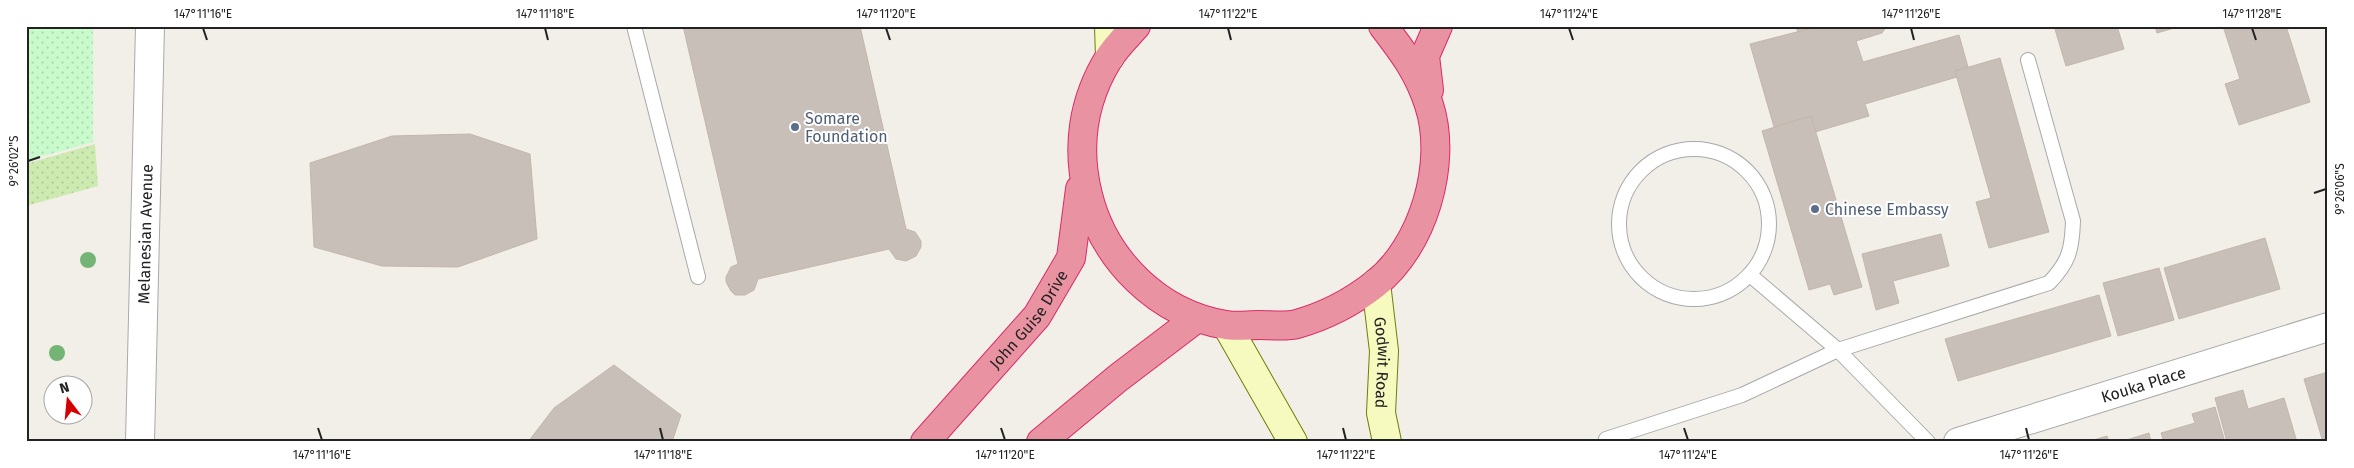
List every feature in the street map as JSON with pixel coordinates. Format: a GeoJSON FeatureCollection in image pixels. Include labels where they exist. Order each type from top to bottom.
{"type":"FeatureCollection","features":[{"type":"Feature","properties":{"kind":"highway"},"geometry":{"type":"LineString","coordinates":[[1136,26],[1110,56],[1096,83],[1086,111],[1081,141],[1082,171],[1094,218],[1118,261],[1154,295],[1197,318],[1227,326],[1294,325],[1338,309],[1376,283],[1401,256],[1420,224],[1431,190],[1436,154],[1425,56],[1438,26]]}},
{"type":"Feature","properties":{"kind":"highway"},"geometry":{"type":"LineString","coordinates":[[1383,26],[1412,63],[1430,107],[1436,154]]}},
{"type":"Feature","properties":{"kind":"highway","name":"John Guise Drive"},"geometry":{"type":"LineString","coordinates":[[925,442],[1037,316],[1066,269],[1072,258],[1082,171]]}},
{"type":"Feature","properties":{"kind":"highway"},"geometry":{"type":"LineString","coordinates":[[1041,442],[1118,378],[1197,318]]}},
{"type":"Feature","properties":{"kind":"main road"},"geometry":{"type":"LineString","coordinates":[[1109,26],[1110,56]]}},
{"type":"Feature","properties":{"kind":"main road","name":"Godwit Road"},"geometry":{"type":"LineString","coordinates":[[1376,283],[1384,351],[1382,413],[1387,442]]}},
{"type":"Feature","properties":{"kind":"main road"},"geometry":{"type":"LineString","coordinates":[[1227,326],[1293,442]]}},
{"type":"Feature","properties":{"kind":"street","name":"Melanesian Avenue"},"geometry":{"type":"LineString","coordinates":[[140,442],[150,26]]}},
{"type":"Feature","properties":{"kind":"street","name":"Kouka Place"},"geometry":{"type":"LineString","coordinates":[[1958,442],[2328,326]]}},
{"type":"Feature","properties":{"kind":"lane"},"geometry":{"type":"LineString","coordinates":[[634,26],[698,277]]}},
{"type":"Feature","properties":{"kind":"lane"},"geometry":{"type":"LineString","coordinates":[[1606,439],[1742,395],[1838,350],[2049,283],[2064,268],[2072,247],[2073,221],[2028,60]]}},
{"type":"Feature","properties":{"kind":"lane"},"geometry":{"type":"LineString","coordinates":[[1687,149],[1713,150],[1737,161],[1756,179],[1768,202],[1771,228],[1764,254],[1750,275],[1728,291],[1705,299],[1681,299],[1659,291],[1640,277],[1626,257],[1619,234],[1619,211],[1627,188],[1642,169],[1661,155],[1687,149]]}},
{"type":"Feature","properties":{"kind":"lane"},"geometry":{"type":"LineString","coordinates":[[1750,275],[1838,350],[1928,442]]}},
{"type":"Feature","properties":{"kind":"green space"},"geometry":{"type":"Polygon","coordinates":[[[26,26],[93,26],[93,142],[26,161],[26,26]]]}},
{"type":"Feature","properties":{"kind":"green space"},"geometry":{"type":"Polygon","coordinates":[[[95,144],[98,186],[26,206],[26,164],[95,144]]]}},
{"type":"Feature","properties":{"kind":"building","name":"Somare Foundation"},"geometry":{"type":"Polygon","coordinates":[[[683,26],[860,26],[906,229],[915,232],[921,241],[921,247],[916,256],[906,261],[896,259],[889,249],[758,279],[754,290],[745,295],[735,295],[726,282],[726,277],[731,267],[738,264],[683,26]]]}},
{"type":"Feature","properties":{"kind":"building"},"geometry":{"type":"Polygon","coordinates":[[[1796,26],[1820,26],[1798,33],[1796,26]]]}},
{"type":"Feature","properties":{"kind":"building"},"geometry":{"type":"Polygon","coordinates":[[[1820,26],[1887,26],[1882,33],[1856,41],[1863,62],[1959,35],[1968,67],[1955,71],[1957,77],[1865,104],[1869,116],[1815,132],[1811,116],[1774,127],[1750,44],[1820,26]]]}},
{"type":"Feature","properties":{"kind":"building"},"geometry":{"type":"Polygon","coordinates":[[[2054,26],[2117,26],[2124,49],[2066,66],[2054,26]]]}},
{"type":"Feature","properties":{"kind":"building"},"geometry":{"type":"Polygon","coordinates":[[[2155,26],[2181,26],[2157,33],[2155,26]]]}},
{"type":"Feature","properties":{"kind":"building"},"geometry":{"type":"Polygon","coordinates":[[[2223,26],[2286,26],[2310,102],[2239,125],[2225,84],[2240,79],[2223,26]]]}},
{"type":"Feature","properties":{"kind":"building"},"geometry":{"type":"Polygon","coordinates":[[[2000,58],[2049,232],[1989,248],[1976,202],[1991,198],[1955,71],[2000,58]]]}},
{"type":"Feature","properties":{"kind":"building"},"geometry":{"type":"Polygon","coordinates":[[[1811,116],[1862,287],[1834,295],[1830,284],[1809,290],[1762,131],[1811,116]]]}},
{"type":"Feature","properties":{"kind":"building"},"geometry":{"type":"Polygon","coordinates":[[[470,134],[530,154],[537,239],[458,267],[382,266],[314,247],[310,163],[392,136],[470,134]]]}},
{"type":"Feature","properties":{"kind":"building"},"geometry":{"type":"Polygon","coordinates":[[[1941,234],[1949,266],[1893,281],[1899,303],[1876,310],[1862,254],[1941,234]]]}},
{"type":"Feature","properties":{"kind":"building"},"geometry":{"type":"Polygon","coordinates":[[[2265,238],[2280,289],[2179,319],[2164,268],[2265,238]]]}},
{"type":"Feature","properties":{"kind":"building"},"geometry":{"type":"Polygon","coordinates":[[[2159,268],[2174,320],[2118,336],[2103,283],[2159,268]]]}},
{"type":"Feature","properties":{"kind":"building"},"geometry":{"type":"Polygon","coordinates":[[[2099,295],[2111,336],[1958,381],[1945,339],[2099,295]]]}},
{"type":"Feature","properties":{"kind":"building"},"geometry":{"type":"Polygon","coordinates":[[[614,365],[681,415],[672,442],[528,442],[554,408],[614,365]]]}},
{"type":"Feature","properties":{"kind":"building"},"geometry":{"type":"Polygon","coordinates":[[[2328,372],[2328,442],[2323,442],[2304,379],[2328,372]]]}},
{"type":"Feature","properties":{"kind":"building"},"geometry":{"type":"Polygon","coordinates":[[[2243,390],[2248,409],[2284,398],[2297,442],[2227,442],[2215,398],[2243,390]]]}},
{"type":"Feature","properties":{"kind":"building"},"geometry":{"type":"Polygon","coordinates":[[[2215,407],[2225,442],[2164,442],[2161,433],[2195,423],[2192,414],[2215,407]]]}},
{"type":"Feature","properties":{"kind":"building"},"geometry":{"type":"Polygon","coordinates":[[[2149,433],[2151,442],[2120,442],[2149,433]]]}},
{"type":"Feature","properties":{"kind":"building"},"geometry":{"type":"Polygon","coordinates":[[[2107,436],[2109,442],[2087,442],[2107,436]]]}},
{"type":"Feature","properties":{"kind":"place","name":"Somare Foundation"},"geometry":{"type":"Point","coordinates":[795,127]}},
{"type":"Feature","properties":{"kind":"place","name":"Chinese Embassy"},"geometry":{"type":"Point","coordinates":[1815,209]}}]}
